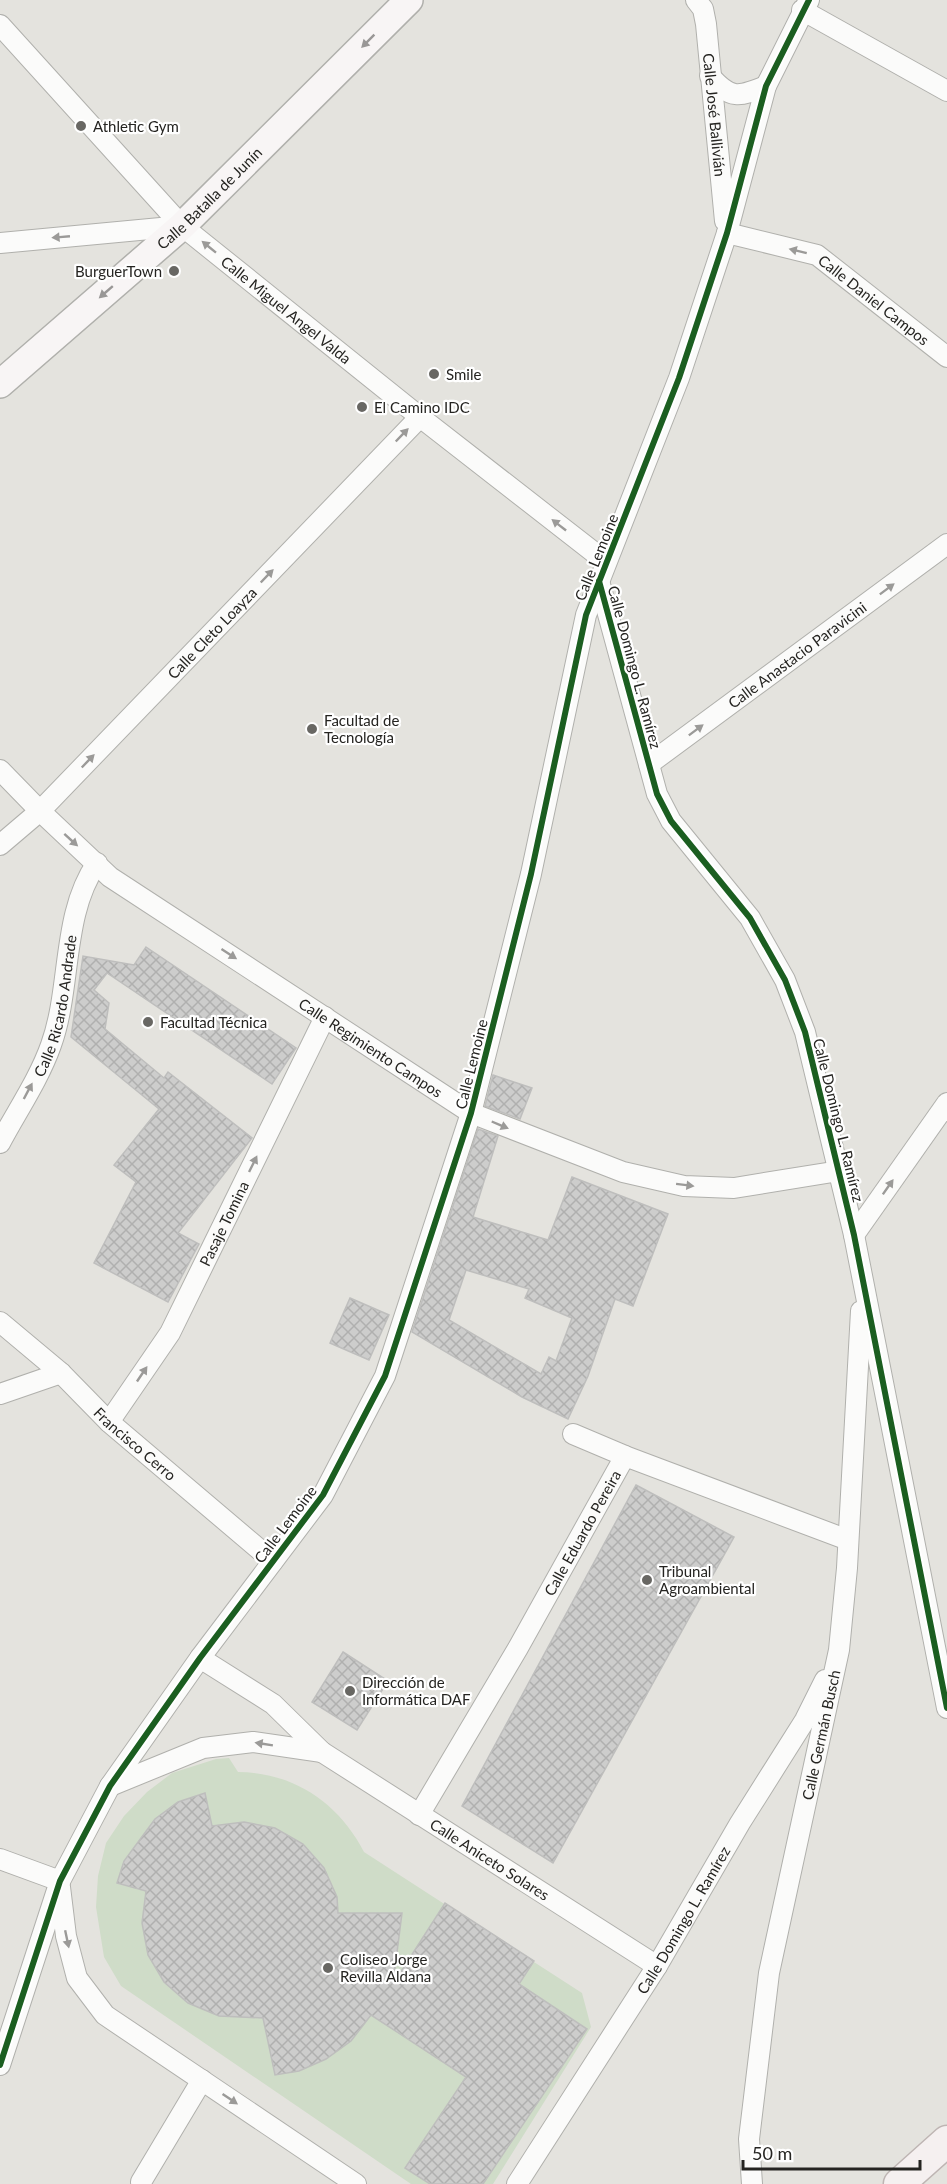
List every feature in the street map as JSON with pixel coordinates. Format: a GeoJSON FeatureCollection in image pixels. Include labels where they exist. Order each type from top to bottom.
{"type":"FeatureCollection","features":[{"type":"Feature","properties":{"kind":"main road","name":"Calle Batalla de Junín"},"geometry":{"type":"LineString","coordinates":[[0,384],[182,226],[409,0]]}},
{"type":"Feature","properties":{"kind":"main road"},"geometry":{"type":"LineString","coordinates":[[899,2184],[947,2141]]}},
{"type":"Feature","properties":{"kind":"street","name":"Calle José Ballivián"},"geometry":{"type":"LineString","coordinates":[[696,0],[703,9],[706,24],[727,233]]}},
{"type":"Feature","properties":{"kind":"street"},"geometry":{"type":"LineString","coordinates":[[805,5],[947,91]]}},
{"type":"Feature","properties":{"kind":"street","name":"Calle Lemoine"},"geometry":{"type":"LineString","coordinates":[[0,2065],[60,1881],[110,1786],[200,1658],[323,1495],[385,1376],[471,1113],[531,874],[586,615],[605,561],[679,378],[727,233],[766,86],[805,5]]}},
{"type":"Feature","properties":{"kind":"street","name":"Calle Miguel Angel Valda"},"geometry":{"type":"LineString","coordinates":[[0,25],[182,226],[420,417],[605,561]]}},
{"type":"Feature","properties":{"kind":"street"},"geometry":{"type":"LineString","coordinates":[[710,76],[722,90],[734,95],[745,95],[766,86]]}},
{"type":"Feature","properties":{"kind":"street"},"geometry":{"type":"LineString","coordinates":[[0,243],[182,226]]}},
{"type":"Feature","properties":{"kind":"street","name":"Calle Daniel Campos"},"geometry":{"type":"LineString","coordinates":[[727,233],[817,255],[947,357]]}},
{"type":"Feature","properties":{"kind":"street","name":"Calle Cleto Loayza"},"geometry":{"type":"LineString","coordinates":[[0,845],[40,811],[420,417]]}},
{"type":"Feature","properties":{"kind":"street","name":"Calle Anastacio Paravicini"},"geometry":{"type":"LineString","coordinates":[[649,764],[947,544]]}},
{"type":"Feature","properties":{"kind":"street","name":"Calle Domingo L. Ramírez"},"geometry":{"type":"LineString","coordinates":[[599,580],[657,794],[670,821],[750,918],[785,980],[805,1032],[854,1235],[947,1708]]}},
{"type":"Feature","properties":{"kind":"street","name":"Calle Regimiento Campos"},"geometry":{"type":"LineString","coordinates":[[0,770],[110,877],[471,1113],[623,1172],[684,1185],[734,1188],[839,1171]]}},
{"type":"Feature","properties":{"kind":"street","name":"Calle Ricardo Andrade"},"geometry":{"type":"LineString","coordinates":[[0,1143],[51,1046],[62,1004],[74,924],[91,872],[97,863]]}},
{"type":"Feature","properties":{"kind":"street","name":"Pasaje Tomina"},"geometry":{"type":"LineString","coordinates":[[109,1422],[170,1333],[325,1017]]}},
{"type":"Feature","properties":{"kind":"street"},"geometry":{"type":"LineString","coordinates":[[854,1235],[947,1103]]}},
{"type":"Feature","properties":{"kind":"street","name":"Calle Germán Busch"},"geometry":{"type":"LineString","coordinates":[[752,2184],[749,2139],[770,1973],[839,1650],[848,1540],[863,1281]]}},
{"type":"Feature","properties":{"kind":"street","name":"Francisco Cerro"},"geometry":{"type":"LineString","coordinates":[[0,1322],[61,1373],[109,1422],[273,1561]]}},
{"type":"Feature","properties":{"kind":"street"},"geometry":{"type":"LineString","coordinates":[[0,1394],[61,1373]]}},
{"type":"Feature","properties":{"kind":"street"},"geometry":{"type":"LineString","coordinates":[[573,1434],[625,1456]]}},
{"type":"Feature","properties":{"kind":"street","name":"Calle Eduardo Pereira"},"geometry":{"type":"LineString","coordinates":[[419,1815],[518,1648],[625,1456],[848,1540]]}},
{"type":"Feature","properties":{"kind":"street","name":"Calle Domingo L. Ramírez"},"geometry":{"type":"LineString","coordinates":[[517,2184],[657,1966],[740,1823],[805,1720],[839,1650]]}},
{"type":"Feature","properties":{"kind":"street","name":"Calle Aniceto Solares"},"geometry":{"type":"LineString","coordinates":[[200,1658],[273,1704],[322,1752],[657,1966]]}},
{"type":"Feature","properties":{"kind":"street","name":"Calle Aniceto Solares"},"geometry":{"type":"LineString","coordinates":[[110,1786],[203,1748],[253,1742],[322,1752]]}},
{"type":"Feature","properties":{"kind":"street"},"geometry":{"type":"LineString","coordinates":[[0,1859],[60,1881],[66,1936],[77,1978],[105,2015],[356,2184]]}},
{"type":"Feature","properties":{"kind":"street"},"geometry":{"type":"LineString","coordinates":[[141,2182],[202,2080]]}},
{"type":"Feature","properties":{"kind":"green space","name":"Coliseo Jorge Revilla Aldana"},"geometry":{"type":"Polygon","coordinates":[[[229,1758],[238,1772],[258,1773],[277,1778],[295,1784],[312,1794],[342,1819],[364,1852],[582,1993],[591,2027],[493,2184],[411,2184],[121,1986],[104,1957],[96,1907],[98,1876],[106,1843],[124,1816],[147,1792],[172,1773],[216,1759],[229,1758]]]}},
{"type":"Feature","properties":{"kind":"building"},"geometry":{"type":"Polygon","coordinates":[[[146,947],[296,1048],[272,1084],[107,973],[94,990],[109,1003],[105,1029],[164,1078],[168,1072],[252,1138],[178,1233],[199,1244],[168,1302],[94,1263],[136,1182],[114,1165],[159,1109],[71,1037],[83,956],[134,965],[146,947]]]}},
{"type":"Feature","properties":{"kind":"building"},"geometry":{"type":"Polygon","coordinates":[[[493,1075],[532,1088],[520,1119],[485,1106],[493,1075]]]}},
{"type":"Feature","properties":{"kind":"building"},"geometry":{"type":"Polygon","coordinates":[[[478,1129],[498,1136],[473,1217],[548,1240],[572,1177],[668,1214],[633,1306],[615,1299],[588,1376],[568,1419],[522,1397],[412,1332],[478,1129]],[[466,1270],[449,1320],[541,1374],[549,1357],[556,1361],[572,1318],[525,1298],[529,1289],[466,1270]]]}},
{"type":"Feature","properties":{"kind":"building"},"geometry":{"type":"Polygon","coordinates":[[[350,1298],[389,1315],[369,1360],[330,1343],[350,1298]]]}},
{"type":"Feature","properties":{"kind":"building"},"geometry":{"type":"Polygon","coordinates":[[[636,1485],[734,1537],[553,1863],[462,1806],[636,1485]]]}},
{"type":"Feature","properties":{"kind":"building","name":"Dirección de Informática DAF"},"geometry":{"type":"Polygon","coordinates":[[[343,1652],[388,1681],[357,1730],[312,1702],[343,1652]]]}},
{"type":"Feature","properties":{"kind":"building","name":"Coliseo Jorge Revilla Aldana"},"geometry":{"type":"Polygon","coordinates":[[[205,1793],[212,1826],[244,1822],[275,1828],[303,1844],[324,1868],[337,1897],[338,1913],[402,1913],[393,1984],[445,1903],[534,1961],[519,1984],[587,2029],[483,2184],[430,2184],[405,2168],[466,2077],[371,2015],[351,2041],[326,2059],[299,2071],[275,2075],[263,2018],[219,2016],[188,2003],[164,1982],[148,1955],[142,1923],[146,1891],[117,1883],[124,1861],[155,1819],[178,1802],[205,1793]]]}},
{"type":"Feature","properties":{"kind":"cycle path"},"geometry":{"type":"LineString","coordinates":[[0,2065],[60,1881],[110,1786],[200,1658],[323,1495],[385,1376],[471,1113],[531,874],[586,615],[679,378],[727,233],[766,86],[809,0]]}},
{"type":"Feature","properties":{"kind":"cycle path"},"geometry":{"type":"LineString","coordinates":[[599,581],[657,794],[671,821],[750,918],[785,980],[805,1032],[854,1235],[947,1708]]}},
{"type":"Feature","properties":{"kind":"place","name":"Athletic Gym"},"geometry":{"type":"Point","coordinates":[81,126]}},
{"type":"Feature","properties":{"kind":"place","name":"BurguerTown"},"geometry":{"type":"Point","coordinates":[174,271]}},
{"type":"Feature","properties":{"kind":"place","name":"Smile"},"geometry":{"type":"Point","coordinates":[434,374]}},
{"type":"Feature","properties":{"kind":"place","name":"El Camino IDC"},"geometry":{"type":"Point","coordinates":[362,407]}},
{"type":"Feature","properties":{"kind":"place","name":"Facultad de Tecnología"},"geometry":{"type":"Point","coordinates":[312,729]}},
{"type":"Feature","properties":{"kind":"place","name":"Facultad Técnica"},"geometry":{"type":"Point","coordinates":[148,1022]}},
{"type":"Feature","properties":{"kind":"place","name":"Tribunal Agroambiental"},"geometry":{"type":"Point","coordinates":[647,1580]}},
{"type":"Feature","properties":{"kind":"place","name":"Dirección de Informática DAF"},"geometry":{"type":"Point","coordinates":[350,1691]}},
{"type":"Feature","properties":{"kind":"place","name":"Coliseo Jorge Revilla Aldana"},"geometry":{"type":"Point","coordinates":[328,1968]}}]}
